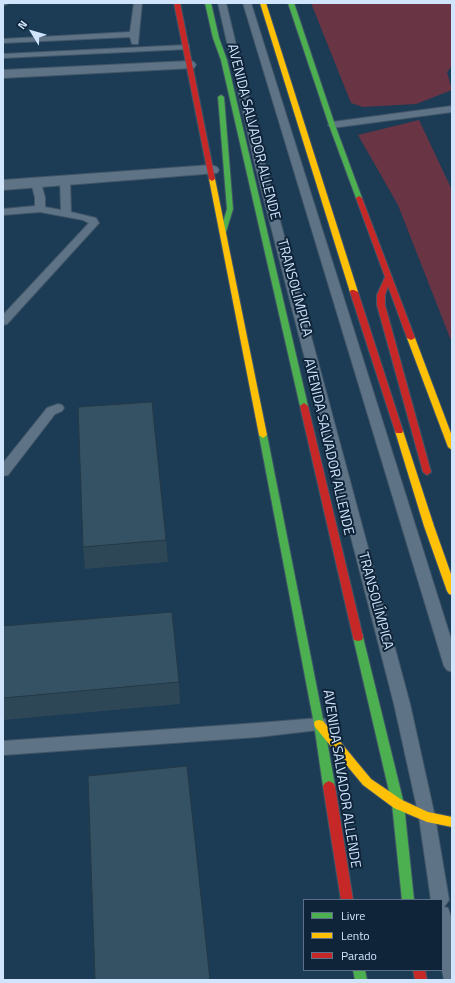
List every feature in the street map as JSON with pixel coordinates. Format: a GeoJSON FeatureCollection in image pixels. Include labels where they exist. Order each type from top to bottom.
{"type":"FeatureCollection","features":[{"type":"Feature","properties":{"kind":"main road","name":"AVENIDA SALVADOR ALLENDE"},"geometry":{"type":"LineString","coordinates":[[176,3],[223,232],[319,724],[347,899]]}},
{"type":"Feature","properties":{"kind":"main road","name":"AVENIDA SALVADOR ALLENDE"},"geometry":{"type":"LineString","coordinates":[[208,3],[216,38],[224,60],[398,804],[408,899]]}},
{"type":"Feature","properties":{"kind":"main road"},"geometry":{"type":"LineString","coordinates":[[263,3],[452,591]]}},
{"type":"Feature","properties":{"kind":"main road"},"geometry":{"type":"LineString","coordinates":[[291,3],[332,125],[452,447]]}},
{"type":"Feature","properties":{"kind":"main road"},"geometry":{"type":"LineString","coordinates":[[223,232],[230,209],[219,69],[224,60]]}},
{"type":"Feature","properties":{"kind":"main road"},"geometry":{"type":"LineString","coordinates":[[388,278],[381,295],[381,305],[428,478]]}},
{"type":"Feature","properties":{"kind":"main road"},"geometry":{"type":"LineString","coordinates":[[430,526],[432,500]]}},
{"type":"Feature","properties":{"kind":"main road"},"geometry":{"type":"LineString","coordinates":[[319,724],[367,782],[398,804],[427,817],[452,822]]}},
{"type":"Feature","properties":{"kind":"street"},"geometry":{"type":"LineString","coordinates":[[3,74],[189,65]]}},
{"type":"Feature","properties":{"kind":"street"},"geometry":{"type":"LineString","coordinates":[[3,184],[210,170]]}},
{"type":"Feature","properties":{"kind":"lane"},"geometry":{"type":"LineString","coordinates":[[136,49],[134,34],[138,3]]}},
{"type":"Feature","properties":{"kind":"lane","name":"TRANSOLÍMPICA"},"geometry":{"type":"LineString","coordinates":[[222,3],[259,160],[305,330],[402,704],[427,817],[440,899]]}},
{"type":"Feature","properties":{"kind":"lane"},"geometry":{"type":"LineString","coordinates":[[247,3],[452,666]]}},
{"type":"Feature","properties":{"kind":"lane"},"geometry":{"type":"LineString","coordinates":[[3,41],[134,34]]}},
{"type":"Feature","properties":{"kind":"lane"},"geometry":{"type":"LineString","coordinates":[[3,56],[186,47]]}},
{"type":"Feature","properties":{"kind":"lane"},"geometry":{"type":"LineString","coordinates":[[332,125],[452,109]]}},
{"type":"Feature","properties":{"kind":"lane"},"geometry":{"type":"LineString","coordinates":[[65,180],[66,212]]}},
{"type":"Feature","properties":{"kind":"lane"},"geometry":{"type":"LineString","coordinates":[[36,182],[40,198],[40,209]]}},
{"type":"Feature","properties":{"kind":"lane"},"geometry":{"type":"LineString","coordinates":[[3,212],[40,209],[66,212],[85,216],[93,220],[94,223],[3,322]]}},
{"type":"Feature","properties":{"kind":"lane"},"geometry":{"type":"LineString","coordinates":[[3,472],[51,412],[58,408]]}},
{"type":"Feature","properties":{"kind":"lane"},"geometry":{"type":"LineString","coordinates":[[3,748],[258,730],[319,724]]}},
{"type":"Feature","properties":{"kind":"lane"},"geometry":{"type":"LineString","coordinates":[[443,920],[452,977]]}},
{"type":"Feature","properties":{"kind":"shaded area"},"geometry":{"type":"Polygon","coordinates":[[[311,3],[452,3],[452,66],[447,72],[452,90],[416,104],[363,107],[351,103],[311,3]]]}},
{"type":"Feature","properties":{"kind":"shaded area"},"geometry":{"type":"Polygon","coordinates":[[[419,120],[452,190],[452,343],[398,205],[358,135],[419,120]]]}},
{"type":"Feature","properties":{"kind":"building"},"geometry":{"type":"Polygon","coordinates":[[[152,402],[166,540],[83,547],[78,407],[152,402]]]}},
{"type":"Feature","properties":{"kind":"building"},"geometry":{"type":"Polygon","coordinates":[[[172,612],[179,682],[3,698],[3,626],[172,612]]]}},
{"type":"Feature","properties":{"kind":"building"},"geometry":{"type":"Polygon","coordinates":[[[187,766],[210,980],[95,980],[88,776],[187,766]]]}},
{"type":"Feature","properties":{"kind":"traffic: fast"},"geometry":{"type":"LineString","coordinates":[[208,3],[216,38],[224,60],[304,406]]}},
{"type":"Feature","properties":{"kind":"traffic: fast"},"geometry":{"type":"LineString","coordinates":[[291,3],[332,125],[359,198]]}},
{"type":"Feature","properties":{"kind":"traffic: fast"},"geometry":{"type":"LineString","coordinates":[[221,97],[230,209],[223,232]]}},
{"type":"Feature","properties":{"kind":"traffic: fast"},"geometry":{"type":"LineString","coordinates":[[263,435],[319,724],[329,786]]}},
{"type":"Feature","properties":{"kind":"traffic: fast"},"geometry":{"type":"LineString","coordinates":[[358,637],[398,804],[408,899]]}},
{"type":"Feature","properties":{"kind":"traffic: fast"},"geometry":{"type":"LineString","coordinates":[[359,971],[361,980]]}},
{"type":"Feature","properties":{"kind":"traffic: slow"},"geometry":{"type":"LineString","coordinates":[[263,3],[354,292]]}},
{"type":"Feature","properties":{"kind":"traffic: slow"},"geometry":{"type":"LineString","coordinates":[[212,179],[263,435]]}},
{"type":"Feature","properties":{"kind":"traffic: slow"},"geometry":{"type":"LineString","coordinates":[[411,338],[452,447]]}},
{"type":"Feature","properties":{"kind":"traffic: slow"},"geometry":{"type":"LineString","coordinates":[[399,431],[429,526],[452,591]]}},
{"type":"Feature","properties":{"kind":"traffic: slow"},"geometry":{"type":"LineString","coordinates":[[319,724],[367,782],[398,804],[427,817],[452,822]]}},
{"type":"Feature","properties":{"kind":"traffic: jam"},"geometry":{"type":"LineString","coordinates":[[177,3],[212,179]]}},
{"type":"Feature","properties":{"kind":"traffic: jam"},"geometry":{"type":"LineString","coordinates":[[359,198],[411,338]]}},
{"type":"Feature","properties":{"kind":"traffic: jam"},"geometry":{"type":"LineString","coordinates":[[388,277],[381,295],[381,305],[427,472]]}},
{"type":"Feature","properties":{"kind":"traffic: jam"},"geometry":{"type":"LineString","coordinates":[[354,292],[399,431]]}},
{"type":"Feature","properties":{"kind":"traffic: jam"},"geometry":{"type":"LineString","coordinates":[[304,406],[358,637]]}},
{"type":"Feature","properties":{"kind":"traffic: jam"},"geometry":{"type":"LineString","coordinates":[[329,786],[347,899]]}},
{"type":"Feature","properties":{"kind":"traffic: jam"},"geometry":{"type":"LineString","coordinates":[[419,971],[421,980]]}}]}
